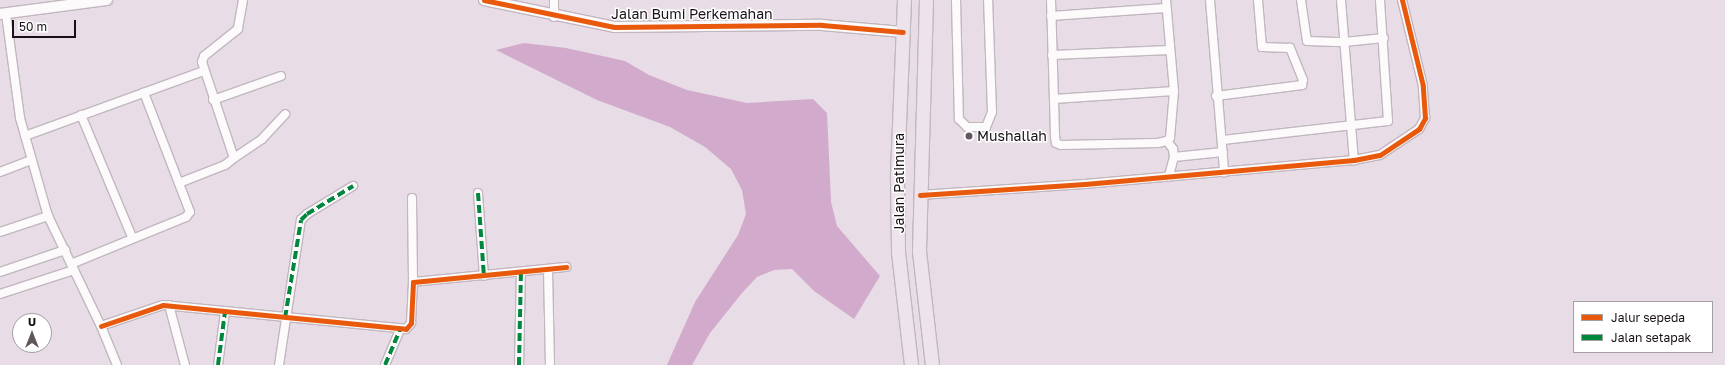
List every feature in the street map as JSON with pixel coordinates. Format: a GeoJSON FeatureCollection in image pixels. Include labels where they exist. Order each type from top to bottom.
{"type":"FeatureCollection","features":[{"type":"Feature","properties":{"kind":"highway","name":"Jalan Patimura"},"geometry":{"type":"LineString","coordinates":[[904,0],[897,178],[898,244],[911,365]]}},
{"type":"Feature","properties":{"kind":"highway","name":"Jalan Patimura"},"geometry":{"type":"LineString","coordinates":[[926,0],[919,251],[932,365]]}},
{"type":"Feature","properties":{"kind":"street"},"geometry":{"type":"LineString","coordinates":[[107,0],[3,14],[19,111],[48,216],[101,326],[117,365]]}},
{"type":"Feature","properties":{"kind":"street"},"geometry":{"type":"LineString","coordinates":[[234,158],[204,71],[204,56],[238,29],[243,0]]}},
{"type":"Feature","properties":{"kind":"street","name":"Jalan Bumi Perkemahan"},"geometry":{"type":"LineString","coordinates":[[484,0],[554,17],[614,27],[822,25],[903,32]]}},
{"type":"Feature","properties":{"kind":"street"},"geometry":{"type":"LineString","coordinates":[[554,0],[554,17]]}},
{"type":"Feature","properties":{"kind":"street"},"geometry":{"type":"LineString","coordinates":[[956,0],[959,119],[967,127],[986,127],[992,112],[988,0]]}},
{"type":"Feature","properties":{"kind":"street"},"geometry":{"type":"LineString","coordinates":[[1051,0],[1055,137],[1058,144],[1167,141]]}},
{"type":"Feature","properties":{"kind":"street"},"geometry":{"type":"LineString","coordinates":[[1210,0],[1216,96],[1223,140],[1224,172]]}},
{"type":"Feature","properties":{"kind":"street"},"geometry":{"type":"LineString","coordinates":[[1216,96],[1302,85],[1303,80],[1290,48],[1262,47],[1258,0]]}},
{"type":"Feature","properties":{"kind":"street"},"geometry":{"type":"LineString","coordinates":[[1301,0],[1306,41],[1344,42],[1384,38]]}},
{"type":"Feature","properties":{"kind":"street"},"geometry":{"type":"LineString","coordinates":[[1341,0],[1354,160]]}},
{"type":"Feature","properties":{"kind":"street"},"geometry":{"type":"LineString","coordinates":[[1223,140],[1385,123],[1389,119],[1380,0]]}},
{"type":"Feature","properties":{"kind":"street"},"geometry":{"type":"LineString","coordinates":[[920,195],[1224,172],[1354,160],[1380,155],[1419,129],[1425,118],[1419,67],[1402,0]]}},
{"type":"Feature","properties":{"kind":"street"},"geometry":{"type":"LineString","coordinates":[[1051,16],[1166,4],[1174,91],[1172,133],[1167,141]]}},
{"type":"Feature","properties":{"kind":"street"},"geometry":{"type":"LineString","coordinates":[[1052,56],[1170,50]]}},
{"type":"Feature","properties":{"kind":"street"},"geometry":{"type":"LineString","coordinates":[[25,136],[204,71]]}},
{"type":"Feature","properties":{"kind":"street"},"geometry":{"type":"LineString","coordinates":[[213,100],[281,76]]}},
{"type":"Feature","properties":{"kind":"street"},"geometry":{"type":"LineString","coordinates":[[1054,99],[1174,91]]}},
{"type":"Feature","properties":{"kind":"street"},"geometry":{"type":"LineString","coordinates":[[0,294],[73,267],[132,237],[188,215],[190,210],[144,92]]}},
{"type":"Feature","properties":{"kind":"street"},"geometry":{"type":"LineString","coordinates":[[179,183],[226,165],[262,139],[285,114]]}},
{"type":"Feature","properties":{"kind":"street"},"geometry":{"type":"LineString","coordinates":[[81,116],[132,237]]}},
{"type":"Feature","properties":{"kind":"street"},"geometry":{"type":"LineString","coordinates":[[1167,141],[1173,149],[1174,157],[1169,176]]}},
{"type":"Feature","properties":{"kind":"street"},"geometry":{"type":"LineString","coordinates":[[1174,157],[1223,152]]}},
{"type":"Feature","properties":{"kind":"street"},"geometry":{"type":"LineString","coordinates":[[0,172],[32,160]]}},
{"type":"Feature","properties":{"kind":"street"},"geometry":{"type":"LineString","coordinates":[[279,365],[301,220],[353,186]]}},
{"type":"Feature","properties":{"kind":"street"},"geometry":{"type":"LineString","coordinates":[[478,193],[484,276]]}},
{"type":"Feature","properties":{"kind":"street"},"geometry":{"type":"LineString","coordinates":[[101,326],[163,305],[169,305],[400,329],[409,327],[412,282],[412,198]]}},
{"type":"Feature","properties":{"kind":"street"},"geometry":{"type":"LineString","coordinates":[[0,232],[48,216]]}},
{"type":"Feature","properties":{"kind":"street"},"geometry":{"type":"LineString","coordinates":[[0,272],[65,250]]}},
{"type":"Feature","properties":{"kind":"street"},"geometry":{"type":"LineString","coordinates":[[412,282],[521,273],[566,267]]}},
{"type":"Feature","properties":{"kind":"street"},"geometry":{"type":"LineString","coordinates":[[548,270],[550,365]]}},
{"type":"Feature","properties":{"kind":"street"},"geometry":{"type":"LineString","coordinates":[[519,365],[521,273]]}},
{"type":"Feature","properties":{"kind":"street"},"geometry":{"type":"LineString","coordinates":[[169,305],[185,365]]}},
{"type":"Feature","properties":{"kind":"street"},"geometry":{"type":"LineString","coordinates":[[218,365],[225,312]]}},
{"type":"Feature","properties":{"kind":"street"},"geometry":{"type":"LineString","coordinates":[[385,365],[400,329]]}},
{"type":"Feature","properties":{"kind":"shaded area"},"geometry":{"type":"Polygon","coordinates":[[[524,43],[566,48],[625,61],[649,75],[687,90],[747,103],[813,99],[827,113],[831,202],[837,226],[880,276],[854,319],[814,291],[792,269],[774,270],[757,277],[742,293],[710,333],[692,365],[667,365],[695,302],[738,235],[746,214],[742,190],[731,169],[705,147],[670,127],[597,100],[496,50],[524,43]]]}},
{"type":"Feature","properties":{"kind":"marked path"},"geometry":{"type":"LineString","coordinates":[[285,318],[301,220],[307,214],[353,186]]}},
{"type":"Feature","properties":{"kind":"marked path"},"geometry":{"type":"LineString","coordinates":[[478,193],[484,276]]}},
{"type":"Feature","properties":{"kind":"marked path"},"geometry":{"type":"LineString","coordinates":[[519,365],[521,273]]}},
{"type":"Feature","properties":{"kind":"marked path"},"geometry":{"type":"LineString","coordinates":[[218,365],[225,312]]}},
{"type":"Feature","properties":{"kind":"marked path"},"geometry":{"type":"LineString","coordinates":[[385,365],[400,329]]}},
{"type":"Feature","properties":{"kind":"cycle path"},"geometry":{"type":"LineString","coordinates":[[484,0],[614,27],[822,25],[903,32]]}},
{"type":"Feature","properties":{"kind":"cycle path"},"geometry":{"type":"LineString","coordinates":[[920,195],[1085,184],[1354,160],[1380,155],[1419,129],[1425,118],[1423,86],[1402,0]]}},
{"type":"Feature","properties":{"kind":"cycle path"},"geometry":{"type":"LineString","coordinates":[[101,326],[163,305],[406,329],[411,323],[413,282],[566,267]]}},
{"type":"Feature","properties":{"kind":"place","name":"Mushallah"},"geometry":{"type":"Point","coordinates":[969,136]}}]}
